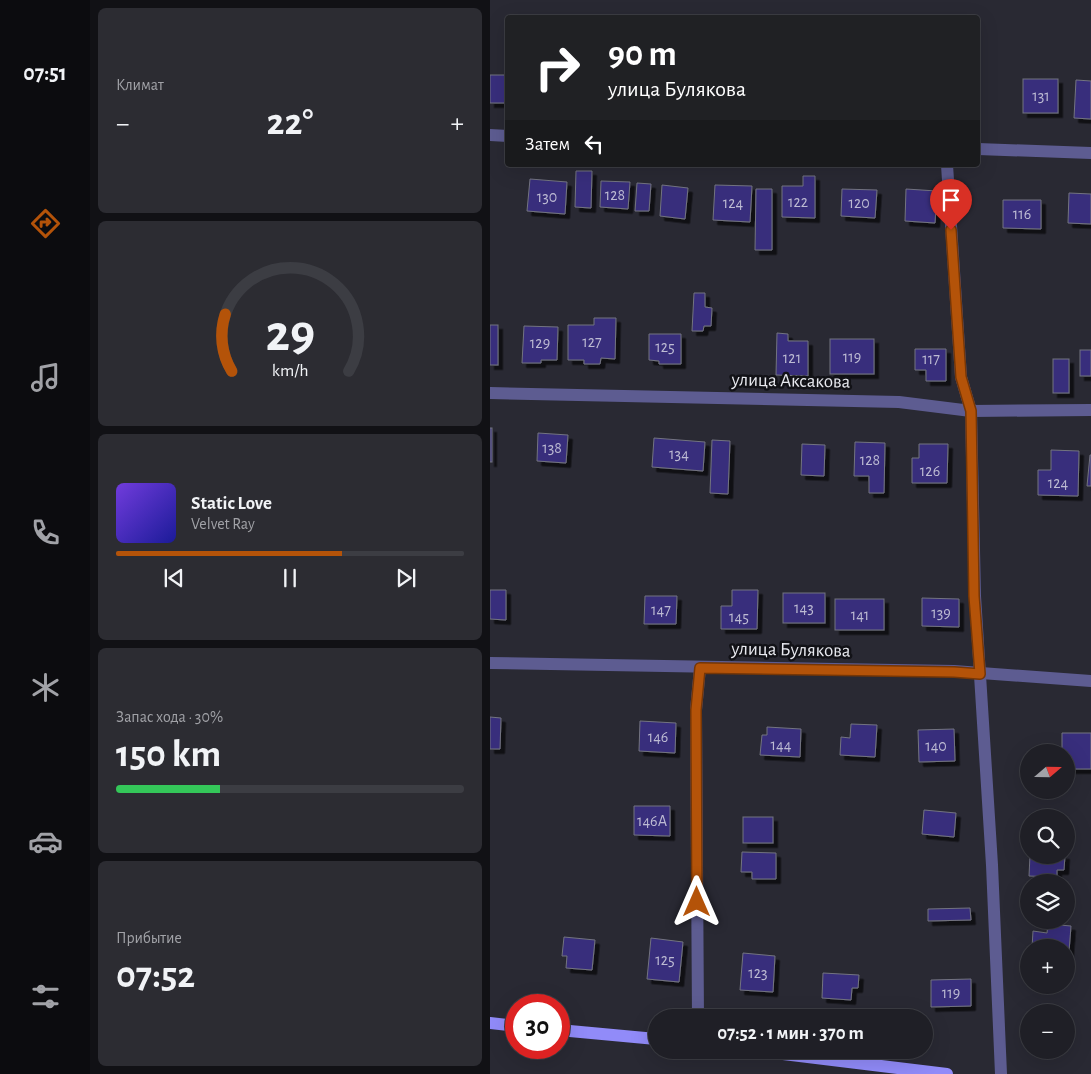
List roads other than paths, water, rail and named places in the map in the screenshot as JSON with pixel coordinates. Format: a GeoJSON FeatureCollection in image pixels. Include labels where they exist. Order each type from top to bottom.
{"type":"FeatureCollection","features":[{"type":"Feature","properties":{"kind":"main road"},"geometry":{"type":"LineString","coordinates":[[490,1023],[505,1025]]}},
{"type":"Feature","properties":{"kind":"main road"},"geometry":{"type":"LineString","coordinates":[[570,1031],[648,1038]]}},
{"type":"Feature","properties":{"kind":"main road"},"geometry":{"type":"LineString","coordinates":[[823,1059],[947,1074]]}},
{"type":"Feature","properties":{"kind":"street"},"geometry":{"type":"LineString","coordinates":[[490,135],[505,136]]}},
{"type":"Feature","properties":{"kind":"street"},"geometry":{"type":"LineString","coordinates":[[980,150],[1091,153]]}},
{"type":"Feature","properties":{"kind":"street"},"geometry":{"type":"LineString","coordinates":[[947,167],[961,377],[971,411],[974,596],[992,865],[1001,1074]]}},
{"type":"Feature","properties":{"kind":"street","name":"улица Аксакова"},"geometry":{"type":"LineString","coordinates":[[490,393],[899,402],[971,411],[1091,410]]}},
{"type":"Feature","properties":{"kind":"street","name":"улица Булякова"},"geometry":{"type":"LineString","coordinates":[[490,663],[954,672],[1091,681]]}},
{"type":"Feature","properties":{"kind":"street"},"geometry":{"type":"LineString","coordinates":[[698,1009],[696,710],[700,668]]}}]}
